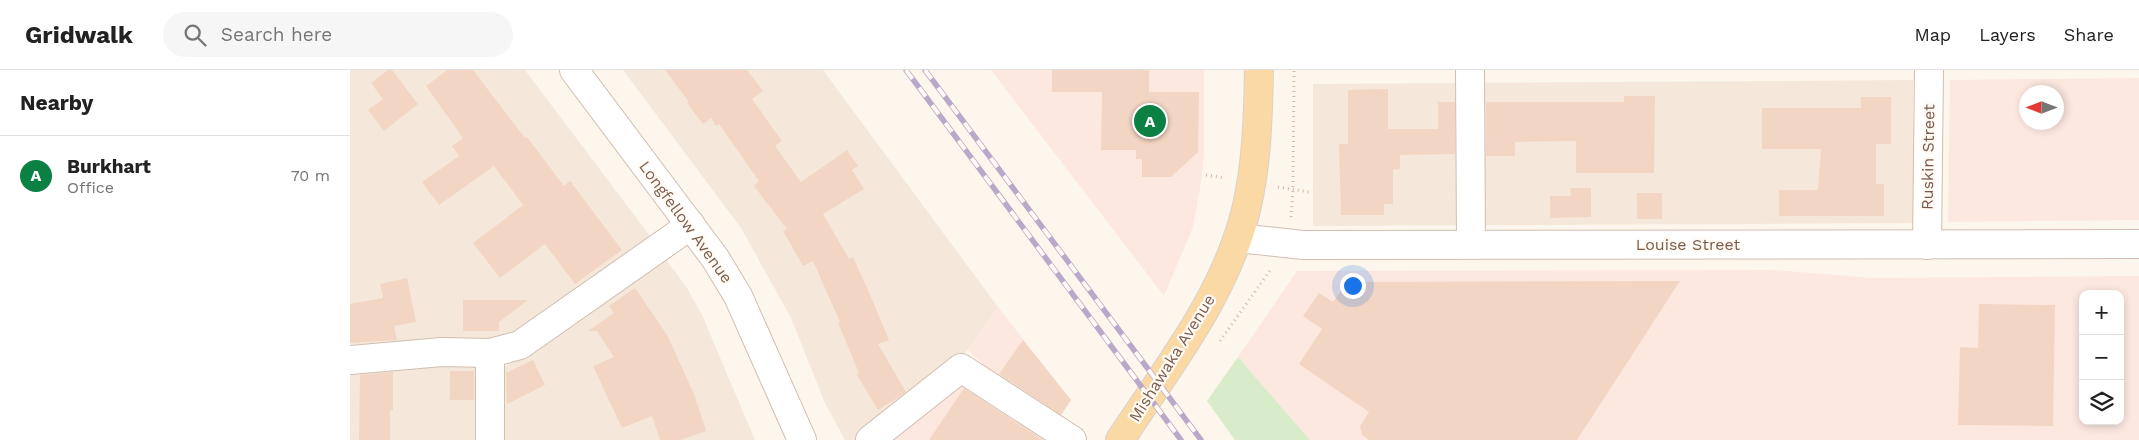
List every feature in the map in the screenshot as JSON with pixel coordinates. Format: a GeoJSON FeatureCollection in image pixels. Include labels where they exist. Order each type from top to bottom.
{"type":"FeatureCollection","features":[{"type":"Feature","properties":{"kind":"main road","name":"Mishawaka Avenue"},"geometry":{"type":"LineString","coordinates":[[1120,440],[1210,303],[1238,238],[1252,183],[1257,132],[1259,70]]}},
{"type":"Feature","properties":{"kind":"street","name":"Longfellow Avenue"},"geometry":{"type":"LineString","coordinates":[[574,70],[715,258],[738,296],[802,440]]}},
{"type":"Feature","properties":{"kind":"street"},"geometry":{"type":"LineString","coordinates":[[1470,70],[1471,243]]}},
{"type":"Feature","properties":{"kind":"street","name":"Ruskin Street"},"geometry":{"type":"LineString","coordinates":[[1927,245],[1929,70]]}},
{"type":"Feature","properties":{"kind":"street"},"geometry":{"type":"LineString","coordinates":[[350,360],[442,352],[490,353],[520,345],[691,225]]}},
{"type":"Feature","properties":{"kind":"street","name":"Louise Street"},"geometry":{"type":"LineString","coordinates":[[1238,238],[1303,245],[1471,243],[2139,244]]}},
{"type":"Feature","properties":{"kind":"street"},"geometry":{"type":"LineString","coordinates":[[490,353],[490,440]]}},
{"type":"Feature","properties":{"kind":"street"},"geometry":{"type":"LineString","coordinates":[[870,440],[961,368],[1072,440]]}},
{"type":"Feature","properties":{"kind":"path"},"geometry":{"type":"LineString","coordinates":[[1291,219],[1294,189],[1294,70]]}},
{"type":"Feature","properties":{"kind":"shaded area"},"geometry":{"type":"Polygon","coordinates":[[[350,70],[525,70],[653,240],[501,342],[350,354],[350,70]]]}},
{"type":"Feature","properties":{"kind":"shaded area"},"geometry":{"type":"Polygon","coordinates":[[[623,70],[823,70],[998,307],[968,350],[855,440],[845,440],[825,403],[791,318],[741,228],[623,70]]]}},
{"type":"Feature","properties":{"kind":"shaded area"},"geometry":{"type":"Polygon","coordinates":[[[991,70],[1204,70],[1204,155],[1200,189],[1193,227],[1164,296],[991,70]]]}},
{"type":"Feature","properties":{"kind":"shaded area"},"geometry":{"type":"Polygon","coordinates":[[[2139,78],[2139,220],[1948,222],[1950,80],[2139,78]]]}},
{"type":"Feature","properties":{"kind":"shaded area"},"geometry":{"type":"Polygon","coordinates":[[[1913,80],[1913,223],[1313,226],[1313,84],[1913,80]]]}},
{"type":"Feature","properties":{"kind":"shaded area"},"geometry":{"type":"Polygon","coordinates":[[[662,254],[687,288],[702,315],[755,440],[499,440],[497,372],[662,254]]]}},
{"type":"Feature","properties":{"kind":"shaded area"},"geometry":{"type":"Polygon","coordinates":[[[1774,270],[1872,278],[2139,276],[2139,440],[1310,440],[1238,357],[1297,271],[1774,270]]]}},
{"type":"Feature","properties":{"kind":"shaded area"},"geometry":{"type":"Polygon","coordinates":[[[998,307],[1071,400],[1057,421],[997,378],[968,350],[998,307]]]}},
{"type":"Feature","properties":{"kind":"shaded area"},"geometry":{"type":"Polygon","coordinates":[[[479,364],[481,440],[350,440],[350,370],[479,364]]]}},
{"type":"Feature","properties":{"kind":"shaded area"},"geometry":{"type":"Polygon","coordinates":[[[963,374],[1050,429],[1042,440],[884,440],[963,374]]]}},
{"type":"Feature","properties":{"kind":"green space"},"geometry":{"type":"Polygon","coordinates":[[[1238,357],[1310,440],[1235,440],[1207,401],[1238,357]]]}},
{"type":"Feature","properties":{"kind":"building"},"geometry":{"type":"Polygon","coordinates":[[[388,70],[392,70],[418,104],[384,131],[368,110],[383,99],[371,83],[388,70]]]}},
{"type":"Feature","properties":{"kind":"building"},"geometry":{"type":"Polygon","coordinates":[[[447,70],[473,70],[564,186],[570,181],[622,250],[575,284],[545,244],[500,278],[473,243],[523,205],[494,166],[439,205],[422,182],[459,156],[452,146],[463,138],[426,86],[447,70]]]}},
{"type":"Feature","properties":{"kind":"building"},"geometry":{"type":"Polygon","coordinates":[[[665,70],[747,70],[763,91],[752,99],[782,141],[775,146],[801,182],[847,150],[858,166],[852,170],[864,189],[823,214],[849,259],[853,257],[889,340],[878,344],[906,392],[878,410],[857,375],[859,373],[838,323],[840,322],[813,261],[803,266],[783,231],[787,229],[754,186],[759,181],[719,124],[716,126],[711,118],[703,124],[665,70]]]}},
{"type":"Feature","properties":{"kind":"building"},"geometry":{"type":"Polygon","coordinates":[[[1052,70],[1149,70],[1149,92],[1199,92],[1198,152],[1171,177],[1142,177],[1142,159],[1136,159],[1136,150],[1101,150],[1102,92],[1052,92],[1052,70]]]}},
{"type":"Feature","properties":{"kind":"building"},"geometry":{"type":"Polygon","coordinates":[[[1388,89],[1388,129],[1438,129],[1438,102],[1455,102],[1455,154],[1400,155],[1400,169],[1393,170],[1393,204],[1384,204],[1384,215],[1341,215],[1339,144],[1348,144],[1348,90],[1388,89]]]}},
{"type":"Feature","properties":{"kind":"building"},"geometry":{"type":"Polygon","coordinates":[[[1624,96],[1655,96],[1654,173],[1576,173],[1576,141],[1515,142],[1515,156],[1486,156],[1486,102],[1624,102],[1624,96]]]}},
{"type":"Feature","properties":{"kind":"building"},"geometry":{"type":"Polygon","coordinates":[[[1861,97],[1891,97],[1891,144],[1876,144],[1876,184],[1884,184],[1884,216],[1779,216],[1779,190],[1818,190],[1821,149],[1762,149],[1762,108],[1861,108],[1861,97]]]}},
{"type":"Feature","properties":{"kind":"building"},"geometry":{"type":"Polygon","coordinates":[[[1570,188],[1591,188],[1591,217],[1550,218],[1550,196],[1571,196],[1570,188]]]}},
{"type":"Feature","properties":{"kind":"building"},"geometry":{"type":"Polygon","coordinates":[[[1637,193],[1662,193],[1662,219],[1637,219],[1637,193]]]}},
{"type":"Feature","properties":{"kind":"building"},"geometry":{"type":"Polygon","coordinates":[[[407,278],[416,322],[394,326],[397,340],[350,343],[350,304],[383,298],[380,284],[407,278]]]}},
{"type":"Feature","properties":{"kind":"building"},"geometry":{"type":"Polygon","coordinates":[[[1680,281],[1577,440],[1369,440],[1362,435],[1360,426],[1369,412],[1299,364],[1322,329],[1303,316],[1319,293],[1333,302],[1347,282],[1680,281]]]}},
{"type":"Feature","properties":{"kind":"building"},"geometry":{"type":"Polygon","coordinates":[[[635,288],[667,335],[694,394],[706,431],[680,440],[660,440],[652,416],[622,428],[593,366],[614,357],[597,331],[588,331],[614,313],[609,306],[635,288]]]}},
{"type":"Feature","properties":{"kind":"building"},"geometry":{"type":"Polygon","coordinates":[[[463,300],[528,300],[499,322],[499,331],[463,331],[463,300]]]}},
{"type":"Feature","properties":{"kind":"building"},"geometry":{"type":"Polygon","coordinates":[[[1979,304],[2055,305],[2053,426],[1958,425],[1960,347],[1978,348],[1979,304]]]}},
{"type":"Feature","properties":{"kind":"building"},"geometry":{"type":"Polygon","coordinates":[[[1023,340],[1071,400],[1061,415],[999,374],[1023,340]]]}},
{"type":"Feature","properties":{"kind":"building"},"geometry":{"type":"Polygon","coordinates":[[[533,360],[545,385],[507,404],[506,373],[533,360]]]}},
{"type":"Feature","properties":{"kind":"building"},"geometry":{"type":"Polygon","coordinates":[[[450,371],[474,371],[474,400],[448,400],[450,399],[450,371]]]}},
{"type":"Feature","properties":{"kind":"building"},"geometry":{"type":"Polygon","coordinates":[[[393,372],[393,410],[390,410],[390,440],[359,440],[360,375],[393,372]]]}},
{"type":"Feature","properties":{"kind":"building"},"geometry":{"type":"Polygon","coordinates":[[[964,388],[1043,440],[929,440],[964,388]]]}},
{"type":"Feature","properties":{"kind":"railway"},"geometry":{"type":"LineString","coordinates":[[906,70],[1181,440]]}},
{"type":"Feature","properties":{"kind":"railway"},"geometry":{"type":"LineString","coordinates":[[925,70],[1201,440]]}},
{"type":"Feature","properties":{"kind":"place","name":"Burkhart"},"geometry":{"type":"Point","coordinates":[1150,121]}}]}
